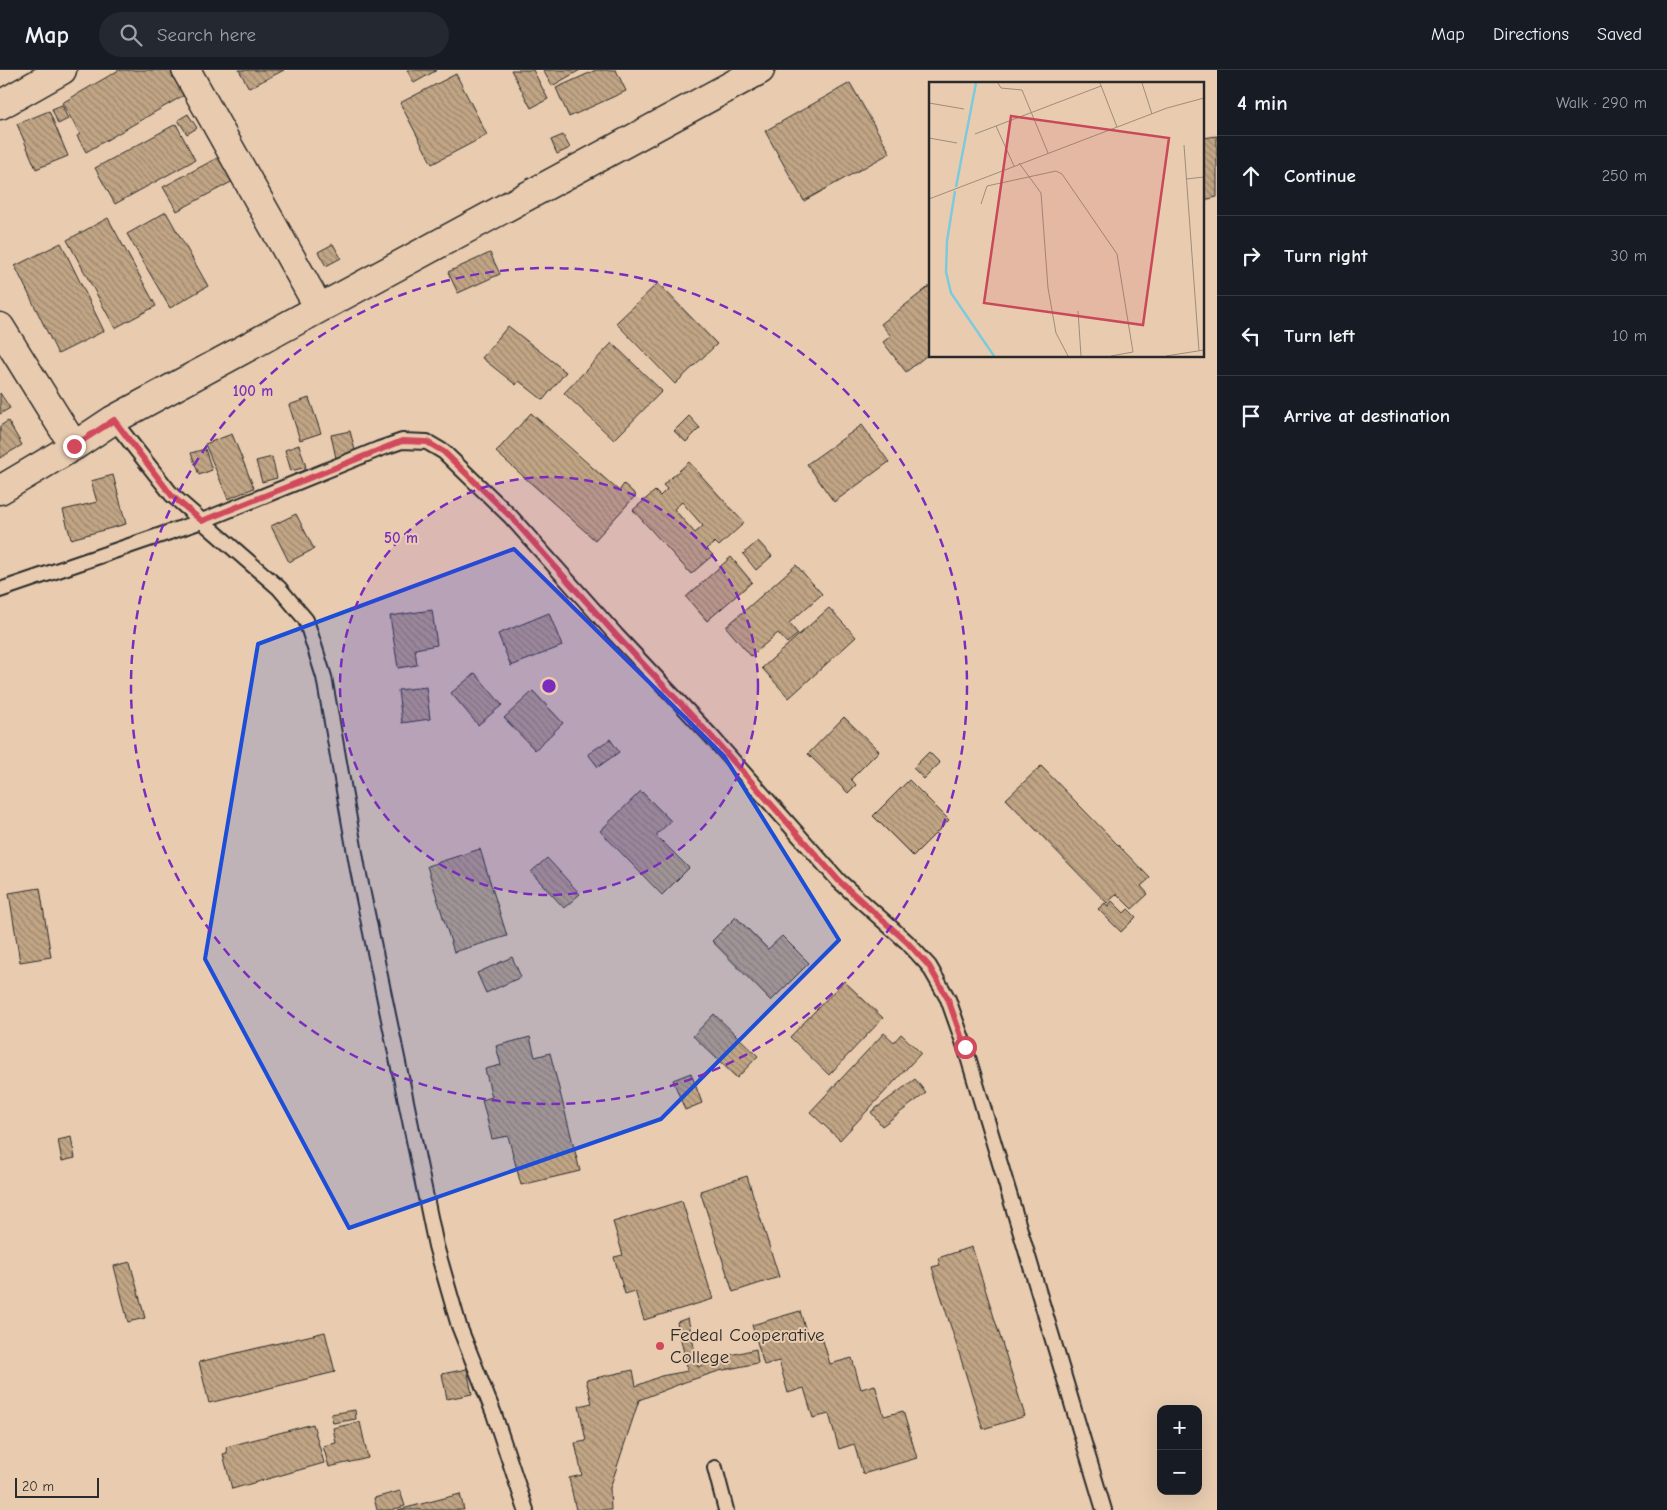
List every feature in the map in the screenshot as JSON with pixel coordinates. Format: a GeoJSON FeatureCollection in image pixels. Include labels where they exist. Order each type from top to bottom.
{"type":"FeatureCollection","features":[{"type":"Feature","properties":{"kind":"street"},"geometry":{"type":"LineString","coordinates":[[0,104],[62,70]]}},
{"type":"Feature","properties":{"kind":"street"},"geometry":{"type":"LineString","coordinates":[[186,70],[319,308]]}},
{"type":"Feature","properties":{"kind":"street"},"geometry":{"type":"LineString","coordinates":[[0,490],[114,420],[760,70]]}},
{"type":"Feature","properties":{"kind":"street"},"geometry":{"type":"LineString","coordinates":[[0,326],[74,446]]}},
{"type":"Feature","properties":{"kind":"lane"},"geometry":{"type":"LineString","coordinates":[[114,420],[172,496],[279,588],[306,620],[324,677],[358,870],[436,1246],[459,1326],[494,1414],[526,1510]]}},
{"type":"Feature","properties":{"kind":"lane"},"geometry":{"type":"LineString","coordinates":[[0,590],[202,521],[402,441],[427,442],[444,452],[511,517],[616,635],[711,736],[839,881],[907,942],[929,966],[948,999],[965,1047],[1104,1510]]}},
{"type":"Feature","properties":{"kind":"lane"},"geometry":{"type":"LineString","coordinates":[[715,1468],[726,1510]]}},
{"type":"Feature","properties":{"kind":"highlighted area"},"geometry":{"type":"Polygon","coordinates":[[[514,549],[724,756],[839,940],[661,1119],[349,1228],[205,959],[258,644],[514,549]]]}},
{"type":"Feature","properties":{"kind":"building"},"geometry":{"type":"Polygon","coordinates":[[[119,70],[172,70],[186,94],[86,152],[77,136],[80,134],[62,103],[119,70]]]}},
{"type":"Feature","properties":{"kind":"building"},"geometry":{"type":"Polygon","coordinates":[[[239,70],[284,70],[249,88],[239,70]]]}},
{"type":"Feature","properties":{"kind":"building"},"geometry":{"type":"Polygon","coordinates":[[[407,70],[437,70],[414,83],[407,70]]]}},
{"type":"Feature","properties":{"kind":"building"},"geometry":{"type":"Polygon","coordinates":[[[511,70],[533,70],[548,99],[531,108],[511,70]]]}},
{"type":"Feature","properties":{"kind":"building"},"geometry":{"type":"Polygon","coordinates":[[[543,70],[580,70],[552,86],[543,70]]]}},
{"type":"Feature","properties":{"kind":"building"},"geometry":{"type":"Polygon","coordinates":[[[596,70],[616,70],[626,91],[569,117],[556,88],[596,70]]]}},
{"type":"Feature","properties":{"kind":"building"},"geometry":{"type":"Polygon","coordinates":[[[456,74],[487,135],[432,164],[400,103],[456,74]]]}},
{"type":"Feature","properties":{"kind":"building"},"geometry":{"type":"Polygon","coordinates":[[[850,83],[890,153],[804,201],[765,131],[850,83]]]}},
{"type":"Feature","properties":{"kind":"building"},"geometry":{"type":"Polygon","coordinates":[[[62,105],[68,119],[58,124],[52,109],[62,105]]]}},
{"type":"Feature","properties":{"kind":"building"},"geometry":{"type":"Polygon","coordinates":[[[49,111],[68,156],[36,169],[17,124],[49,111]]]}},
{"type":"Feature","properties":{"kind":"building"},"geometry":{"type":"Polygon","coordinates":[[[188,114],[197,128],[187,134],[178,120],[188,114]]]}},
{"type":"Feature","properties":{"kind":"building"},"geometry":{"type":"Polygon","coordinates":[[[176,124],[195,160],[115,204],[95,168],[176,124]]]}},
{"type":"Feature","properties":{"kind":"building"},"geometry":{"type":"Polygon","coordinates":[[[563,135],[570,148],[557,154],[551,140],[563,135]]]}},
{"type":"Feature","properties":{"kind":"building"},"geometry":{"type":"Polygon","coordinates":[[[1217,136],[1217,197],[1204,200],[1204,138],[1217,136]]]}},
{"type":"Feature","properties":{"kind":"building"},"geometry":{"type":"Polygon","coordinates":[[[219,157],[233,181],[177,211],[163,187],[219,157]]]}},
{"type":"Feature","properties":{"kind":"building"},"geometry":{"type":"Polygon","coordinates":[[[166,212],[208,286],[170,308],[127,234],[166,212]]]}},
{"type":"Feature","properties":{"kind":"building"},"geometry":{"type":"Polygon","coordinates":[[[108,218],[156,306],[115,328],[67,240],[108,218]]]}},
{"type":"Feature","properties":{"kind":"building"},"geometry":{"type":"Polygon","coordinates":[[[61,243],[104,331],[58,354],[15,266],[61,243]]]}},
{"type":"Feature","properties":{"kind":"building"},"geometry":{"type":"Polygon","coordinates":[[[333,244],[341,258],[326,266],[318,252],[333,244]]]}},
{"type":"Feature","properties":{"kind":"building"},"geometry":{"type":"Polygon","coordinates":[[[490,253],[500,274],[458,293],[448,272],[490,253]]]}},
{"type":"Feature","properties":{"kind":"building"},"geometry":{"type":"Polygon","coordinates":[[[658,283],[717,344],[675,384],[616,323],[658,283]]]}},
{"type":"Feature","properties":{"kind":"building"},"geometry":{"type":"Polygon","coordinates":[[[929,287],[929,354],[906,372],[883,342],[891,336],[881,324],[929,287]]]}},
{"type":"Feature","properties":{"kind":"building"},"geometry":{"type":"Polygon","coordinates":[[[508,326],[566,372],[543,400],[519,381],[516,385],[482,358],[508,326]]]}},
{"type":"Feature","properties":{"kind":"building"},"geometry":{"type":"Polygon","coordinates":[[[612,343],[662,391],[614,440],[564,393],[612,343]]]}},
{"type":"Feature","properties":{"kind":"building"},"geometry":{"type":"Polygon","coordinates":[[[0,393],[10,408],[0,414],[0,393]]]}},
{"type":"Feature","properties":{"kind":"building"},"geometry":{"type":"Polygon","coordinates":[[[309,398],[321,433],[300,440],[289,405],[309,398]]]}},
{"type":"Feature","properties":{"kind":"building"},"geometry":{"type":"Polygon","coordinates":[[[531,413],[619,491],[624,484],[636,495],[595,540],[496,452],[531,413]]]}},
{"type":"Feature","properties":{"kind":"building"},"geometry":{"type":"Polygon","coordinates":[[[689,416],[700,428],[686,442],[674,431],[689,416]]]}},
{"type":"Feature","properties":{"kind":"building"},"geometry":{"type":"Polygon","coordinates":[[[8,421],[22,445],[0,458],[0,426],[8,421]]]}},
{"type":"Feature","properties":{"kind":"building"},"geometry":{"type":"Polygon","coordinates":[[[862,425],[889,462],[834,502],[807,464],[862,425]]]}},
{"type":"Feature","properties":{"kind":"building"},"geometry":{"type":"Polygon","coordinates":[[[350,431],[356,454],[336,458],[331,435],[350,431]]]}},
{"type":"Feature","properties":{"kind":"building"},"geometry":{"type":"Polygon","coordinates":[[[232,434],[254,488],[228,499],[205,444],[232,434]]]}},
{"type":"Feature","properties":{"kind":"building"},"geometry":{"type":"Polygon","coordinates":[[[299,445],[306,467],[291,471],[285,450],[299,445]]]}},
{"type":"Feature","properties":{"kind":"building"},"geometry":{"type":"Polygon","coordinates":[[[205,449],[212,470],[199,475],[191,453],[205,449]]]}},
{"type":"Feature","properties":{"kind":"building"},"geometry":{"type":"Polygon","coordinates":[[[272,457],[277,478],[262,482],[256,461],[272,457]]]}},
{"type":"Feature","properties":{"kind":"building"},"geometry":{"type":"Polygon","coordinates":[[[689,462],[744,523],[719,546],[715,542],[707,549],[713,555],[691,574],[633,510],[655,491],[660,496],[667,489],[663,485],[689,462]],[[682,502],[674,509],[695,533],[703,526],[682,502]]]}},
{"type":"Feature","properties":{"kind":"building"},"geometry":{"type":"Polygon","coordinates":[[[113,475],[126,524],[71,539],[63,510],[97,502],[91,481],[113,475]]]}},
{"type":"Feature","properties":{"kind":"building"},"geometry":{"type":"Polygon","coordinates":[[[296,514],[314,549],[289,562],[271,526],[296,514]]]}},
{"type":"Feature","properties":{"kind":"building"},"geometry":{"type":"Polygon","coordinates":[[[758,541],[772,556],[756,570],[743,554],[758,541]]]}},
{"type":"Feature","properties":{"kind":"building"},"geometry":{"type":"Polygon","coordinates":[[[731,557],[752,582],[707,621],[686,597],[731,557]]]}},
{"type":"Feature","properties":{"kind":"building"},"geometry":{"type":"Polygon","coordinates":[[[796,565],[822,594],[789,623],[798,634],[787,643],[778,633],[751,656],[726,627],[796,565]]]}},
{"type":"Feature","properties":{"kind":"building"},"geometry":{"type":"Polygon","coordinates":[[[829,608],[856,637],[789,698],[762,668],[829,608]]]}},
{"type":"Feature","properties":{"kind":"building"},"geometry":{"type":"Polygon","coordinates":[[[432,610],[437,645],[415,649],[417,665],[398,668],[390,616],[432,610]]]}},
{"type":"Feature","properties":{"kind":"building"},"geometry":{"type":"Polygon","coordinates":[[[549,613],[562,646],[511,666],[498,634],[549,613]]]}},
{"type":"Feature","properties":{"kind":"building"},"geometry":{"type":"Polygon","coordinates":[[[475,673],[502,705],[478,725],[451,693],[475,673]]]}},
{"type":"Feature","properties":{"kind":"building"},"geometry":{"type":"Polygon","coordinates":[[[426,687],[430,719],[402,723],[398,690],[426,687]]]}},
{"type":"Feature","properties":{"kind":"building"},"geometry":{"type":"Polygon","coordinates":[[[533,691],[563,723],[535,750],[504,718],[533,691]]]}},
{"type":"Feature","properties":{"kind":"building"},"geometry":{"type":"Polygon","coordinates":[[[844,717],[879,751],[851,779],[856,785],[848,793],[808,754],[844,717]]]}},
{"type":"Feature","properties":{"kind":"building"},"geometry":{"type":"Polygon","coordinates":[[[610,739],[619,752],[598,767],[588,754],[610,739]]]}},
{"type":"Feature","properties":{"kind":"building"},"geometry":{"type":"Polygon","coordinates":[[[929,752],[940,763],[924,779],[913,768],[929,752]]]}},
{"type":"Feature","properties":{"kind":"building"},"geometry":{"type":"Polygon","coordinates":[[[1041,766],[1150,878],[1141,886],[1148,894],[1132,909],[1117,894],[1107,903],[1006,799],[1041,766]]]}},
{"type":"Feature","properties":{"kind":"building"},"geometry":{"type":"Polygon","coordinates":[[[909,780],[949,820],[913,856],[873,816],[909,780]]]}},
{"type":"Feature","properties":{"kind":"building"},"geometry":{"type":"Polygon","coordinates":[[[641,791],[671,821],[656,835],[689,868],[662,895],[600,831],[641,791]]]}},
{"type":"Feature","properties":{"kind":"building"},"geometry":{"type":"Polygon","coordinates":[[[480,849],[507,936],[454,952],[427,866],[480,849]]]}},
{"type":"Feature","properties":{"kind":"building"},"geometry":{"type":"Polygon","coordinates":[[[547,858],[580,894],[564,908],[531,872],[547,858]]]}},
{"type":"Feature","properties":{"kind":"building"},"geometry":{"type":"Polygon","coordinates":[[[40,888],[51,957],[20,962],[9,893],[40,888]]]}},
{"type":"Feature","properties":{"kind":"building"},"geometry":{"type":"Polygon","coordinates":[[[1112,901],[1124,913],[1128,909],[1136,917],[1121,932],[1098,909],[1105,903],[1108,906],[1112,901]]]}},
{"type":"Feature","properties":{"kind":"building"},"geometry":{"type":"Polygon","coordinates":[[[736,917],[768,949],[782,936],[809,963],[771,1001],[712,941],[736,917]]]}},
{"type":"Feature","properties":{"kind":"building"},"geometry":{"type":"Polygon","coordinates":[[[512,957],[521,977],[486,993],[477,973],[512,957]]]}},
{"type":"Feature","properties":{"kind":"building"},"geometry":{"type":"Polygon","coordinates":[[[844,981],[883,1018],[829,1075],[790,1037],[844,981]]]}},
{"type":"Feature","properties":{"kind":"building"},"geometry":{"type":"Polygon","coordinates":[[[714,1014],[758,1056],[737,1078],[693,1036],[714,1014]]]}},
{"type":"Feature","properties":{"kind":"building"},"geometry":{"type":"Polygon","coordinates":[[[884,1033],[894,1042],[901,1034],[921,1053],[840,1140],[810,1112],[884,1033]]]}},
{"type":"Feature","properties":{"kind":"building"},"geometry":{"type":"Polygon","coordinates":[[[530,1037],[535,1057],[550,1053],[580,1171],[521,1185],[508,1136],[492,1139],[482,1100],[492,1097],[485,1069],[501,1065],[496,1046],[530,1037]]]}},
{"type":"Feature","properties":{"kind":"building"},"geometry":{"type":"Polygon","coordinates":[[[691,1073],[702,1103],[685,1110],[673,1080],[691,1073]]]}},
{"type":"Feature","properties":{"kind":"building"},"geometry":{"type":"Polygon","coordinates":[[[915,1079],[926,1093],[882,1126],[871,1112],[915,1079]]]}},
{"type":"Feature","properties":{"kind":"building"},"geometry":{"type":"Polygon","coordinates":[[[71,1137],[75,1158],[62,1161],[58,1140],[71,1137]]]}},
{"type":"Feature","properties":{"kind":"building"},"geometry":{"type":"Polygon","coordinates":[[[747,1176],[779,1277],[733,1292],[700,1191],[747,1176]]]}},
{"type":"Feature","properties":{"kind":"building"},"geometry":{"type":"Polygon","coordinates":[[[682,1201],[713,1299],[644,1320],[635,1291],[625,1294],[614,1257],[623,1255],[613,1222],[682,1201]]]}},
{"type":"Feature","properties":{"kind":"building"},"geometry":{"type":"Polygon","coordinates":[[[972,1247],[1025,1416],[983,1429],[932,1267],[940,1265],[938,1258],[972,1247]]]}},
{"type":"Feature","properties":{"kind":"building"},"geometry":{"type":"Polygon","coordinates":[[[130,1262],[145,1318],[128,1322],[114,1266],[130,1262]]]}},
{"type":"Feature","properties":{"kind":"building"},"geometry":{"type":"Polygon","coordinates":[[[800,1311],[808,1338],[821,1334],[830,1364],[852,1358],[861,1389],[875,1385],[884,1416],[903,1411],[917,1458],[863,1474],[854,1444],[839,1449],[829,1414],[813,1418],[804,1388],[788,1393],[779,1361],[764,1365],[752,1325],[800,1311]]]}},
{"type":"Feature","properties":{"kind":"building"},"geometry":{"type":"Polygon","coordinates":[[[688,1318],[698,1367],[726,1356],[756,1349],[758,1363],[719,1371],[639,1400],[610,1488],[611,1510],[576,1510],[569,1478],[582,1475],[575,1443],[586,1441],[579,1406],[592,1403],[586,1380],[633,1370],[636,1386],[661,1376],[688,1371],[677,1322],[688,1318]]]}},
{"type":"Feature","properties":{"kind":"building"},"geometry":{"type":"Polygon","coordinates":[[[325,1332],[335,1372],[209,1403],[199,1362],[325,1332]]]}},
{"type":"Feature","properties":{"kind":"building"},"geometry":{"type":"Polygon","coordinates":[[[467,1369],[472,1394],[447,1399],[442,1374],[467,1369]]]}},
{"type":"Feature","properties":{"kind":"building"},"geometry":{"type":"Polygon","coordinates":[[[355,1410],[356,1419],[333,1423],[331,1414],[355,1410]]]}},
{"type":"Feature","properties":{"kind":"building"},"geometry":{"type":"Polygon","coordinates":[[[360,1422],[368,1458],[329,1467],[323,1446],[336,1443],[333,1428],[360,1422]]]}},
{"type":"Feature","properties":{"kind":"building"},"geometry":{"type":"Polygon","coordinates":[[[313,1424],[324,1463],[232,1489],[223,1454],[227,1453],[226,1447],[313,1424]]]}},
{"type":"Feature","properties":{"kind":"building"},"geometry":{"type":"Polygon","coordinates":[[[400,1491],[405,1506],[391,1510],[377,1510],[374,1498],[400,1491]]]}},
{"type":"Feature","properties":{"kind":"building"},"geometry":{"type":"Polygon","coordinates":[[[460,1494],[464,1510],[398,1510],[460,1494]]]}},
{"type":"Feature","properties":{"kind":"place","name":"Fedeal Cooperative College"},"geometry":{"type":"Point","coordinates":[660,1346]}},
{"type":"Feature","properties":{"kind":"route"},"geometry":{"type":"LineString","coordinates":[[74,446],[114,420],[172,496],[202,521],[402,441],[427,442],[444,452],[511,517],[616,635],[711,736],[839,881],[907,942],[929,966],[948,999],[965,1047]]}}]}
